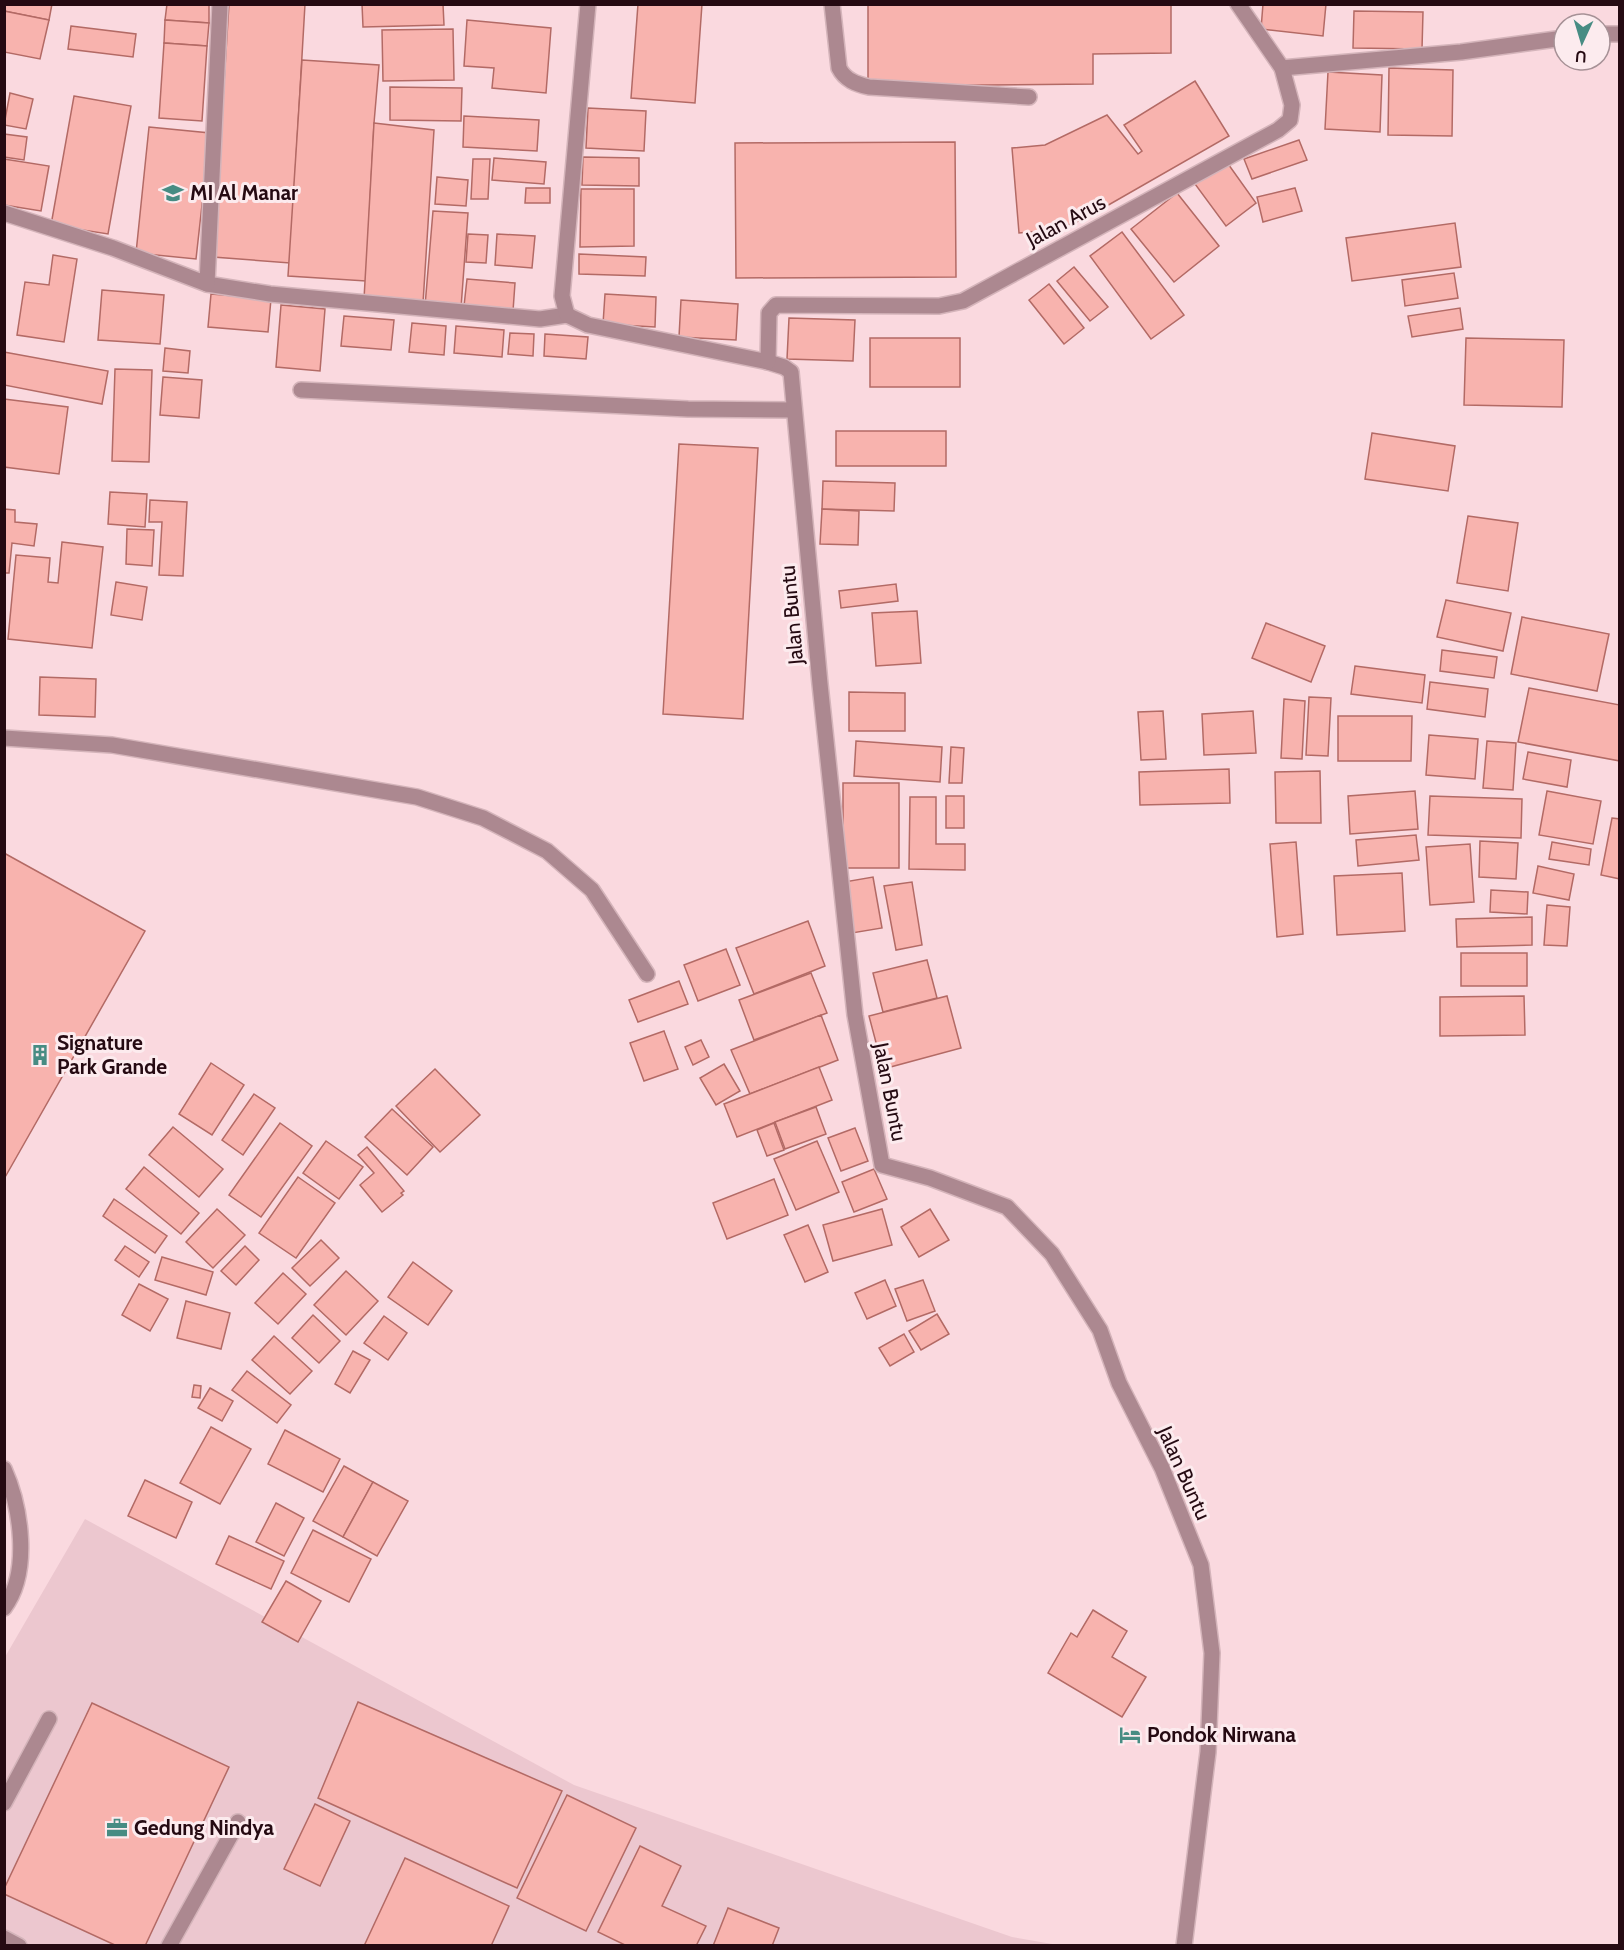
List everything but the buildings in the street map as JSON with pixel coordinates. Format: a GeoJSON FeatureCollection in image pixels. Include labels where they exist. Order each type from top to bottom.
{"type":"FeatureCollection","features":[{"type":"Feature","properties":{"kind":"street"},"geometry":{"type":"LineString","coordinates":[[207,284],[220,4]]}},
{"type":"Feature","properties":{"kind":"street"},"geometry":{"type":"LineString","coordinates":[[4,213],[113,248],[207,284],[270,294],[540,319],[567,315],[562,296],[588,4]]}},
{"type":"Feature","properties":{"kind":"street"},"geometry":{"type":"LineString","coordinates":[[832,4],[839,68],[842,75],[855,83],[869,87],[1029,98]]}},
{"type":"Feature","properties":{"kind":"street","name":"Jalan Arus"},"geometry":{"type":"LineString","coordinates":[[768,362],[769,313],[776,305],[939,306],[963,301],[1278,130],[1290,120],[1292,105],[1282,68],[1238,4]]}},
{"type":"Feature","properties":{"kind":"street"},"geometry":{"type":"LineString","coordinates":[[1282,68],[1461,52],[1552,40]]}},
{"type":"Feature","properties":{"kind":"street","name":"Jalan Buntu"},"geometry":{"type":"LineString","coordinates":[[567,315],[588,325],[768,362],[791,372],[820,684],[855,1015],[882,1165],[930,1178],[1007,1207],[1052,1254],[1100,1330],[1119,1383],[1161,1468],[1201,1565],[1212,1653],[1209,1741],[1184,1946]]}},
{"type":"Feature","properties":{"kind":"street"},"geometry":{"type":"LineString","coordinates":[[302,390],[688,409],[794,410]]}},
{"type":"Feature","properties":{"kind":"street"},"geometry":{"type":"LineString","coordinates":[[4,738],[112,745],[417,796],[483,818],[547,851],[592,890],[647,974]]}},
{"type":"Feature","properties":{"kind":"street"},"geometry":{"type":"LineString","coordinates":[[4,1469],[11,1484],[19,1516],[20,1561],[12,1598],[4,1608]]}},
{"type":"Feature","properties":{"kind":"street"},"geometry":{"type":"LineString","coordinates":[[4,1803],[49,1719]]}},
{"type":"Feature","properties":{"kind":"street"},"geometry":{"type":"LineString","coordinates":[[169,1946],[238,1822]]}},
{"type":"Feature","properties":{"kind":"street"},"geometry":{"type":"LineString","coordinates":[[4,1938],[20,1946]]}},
{"type":"Feature","properties":{"kind":"shaded area"},"geometry":{"type":"Polygon","coordinates":[[[85,1519],[574,1785],[1012,1937],[1058,1945],[5,1946],[5,1657],[85,1519]]]}},
{"type":"Feature","properties":{"kind":"place","name":"MI Al Manar"},"geometry":{"type":"Point","coordinates":[173,193]}},
{"type":"Feature","properties":{"kind":"place","name":"Signature Park Grande"},"geometry":{"type":"Point","coordinates":[40,1055]}},
{"type":"Feature","properties":{"kind":"place","name":"Pondok Nirwana"},"geometry":{"type":"Point","coordinates":[1130,1735]}},
{"type":"Feature","properties":{"kind":"place","name":"Gedung Nindya"},"geometry":{"type":"Point","coordinates":[117,1828]}}]}
